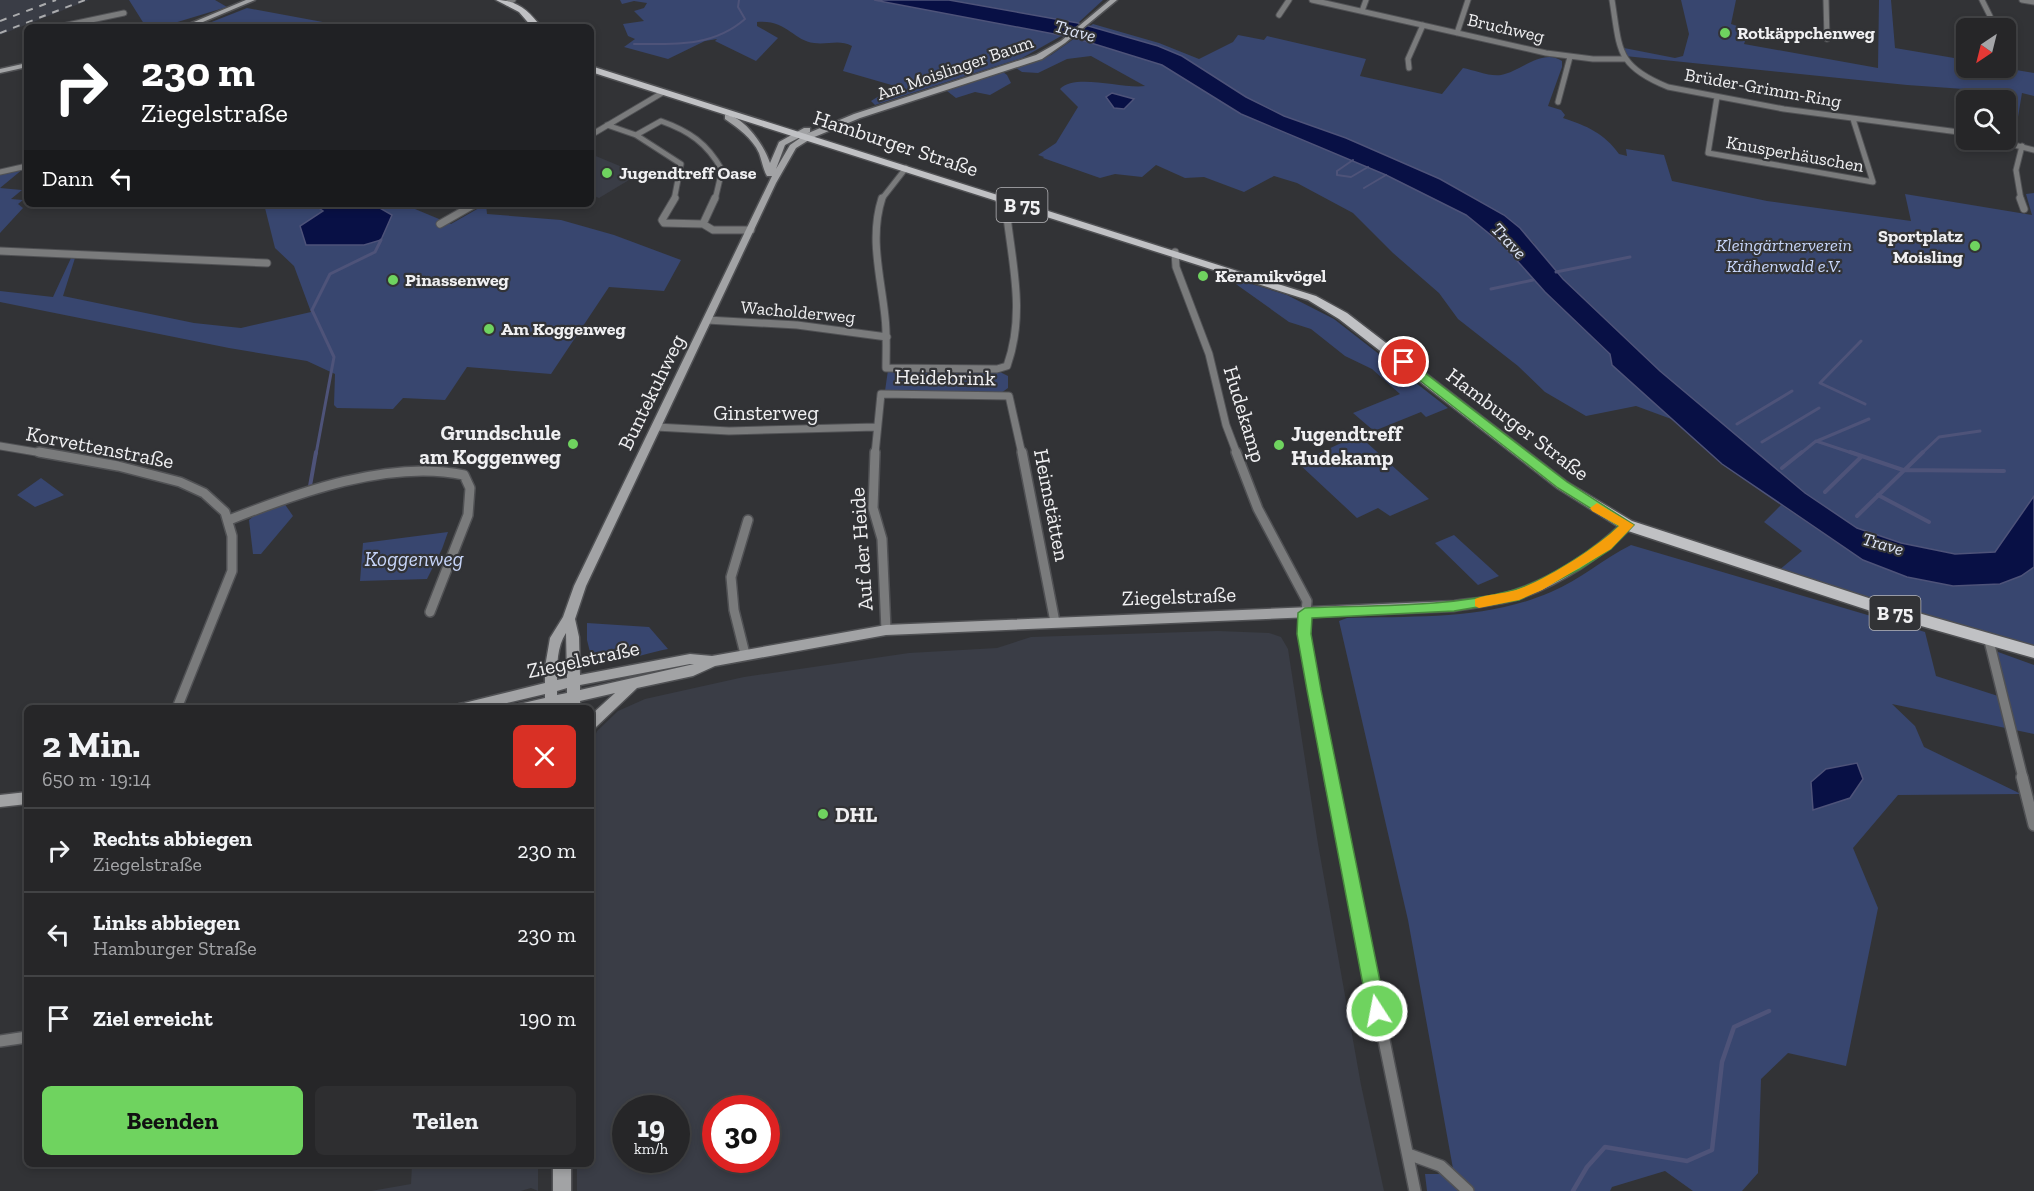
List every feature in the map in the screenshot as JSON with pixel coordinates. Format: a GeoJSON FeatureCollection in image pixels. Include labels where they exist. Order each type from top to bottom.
{"type":"FeatureCollection","features":[{"type":"Feature","properties":{"kind":"main road"},"geometry":{"type":"LineString","coordinates":[[192,24],[252,0]]}},
{"type":"Feature","properties":{"kind":"main road","name":"Am Moislinger Baum"},"geometry":{"type":"LineString","coordinates":[[798,135],[1019,65],[1047,53],[1114,0]]}},
{"type":"Feature","properties":{"kind":"main road"},"geometry":{"type":"LineString","coordinates":[[507,1],[530,16],[535,24]]}},
{"type":"Feature","properties":{"kind":"main road"},"geometry":{"type":"LineString","coordinates":[[0,71],[24,66]]}},
{"type":"Feature","properties":{"kind":"main road","name":"B 75"},"geometry":{"type":"LineString","coordinates":[[594,70],[798,135]]}},
{"type":"Feature","properties":{"kind":"main road","name":"B 75"},"geometry":{"type":"LineString","coordinates":[[717,111],[728,117],[798,135]]}},
{"type":"Feature","properties":{"kind":"main road"},"geometry":{"type":"LineString","coordinates":[[728,117],[750,132],[758,141],[767,160],[771,179]]}},
{"type":"Feature","properties":{"kind":"main road","name":"Hamburger Straße"},"geometry":{"type":"LineString","coordinates":[[798,135],[1291,290],[1327,306],[1562,485],[1628,525],[1886,610],[2034,652]]}},
{"type":"Feature","properties":{"kind":"main road","name":"Buntekuhweg"},"geometry":{"type":"LineString","coordinates":[[551,705],[550,686],[556,638],[568,619],[580,586],[751,230],[771,179],[793,147],[798,135]]}},
{"type":"Feature","properties":{"kind":"main road","name":"Ziegelstraße"},"geometry":{"type":"LineString","coordinates":[[551,705],[574,702],[635,684],[693,671],[712,661],[886,630],[1454,606],[1519,594],[1576,566],[1606,546],[1628,525]]}},
{"type":"Feature","properties":{"kind":"main road"},"geometry":{"type":"LineString","coordinates":[[568,619],[573,637],[574,702]]}},
{"type":"Feature","properties":{"kind":"main road","name":"Ziegelstraße"},"geometry":{"type":"LineString","coordinates":[[476,705],[575,680],[690,658],[712,661]]}},
{"type":"Feature","properties":{"kind":"main road"},"geometry":{"type":"LineString","coordinates":[[594,720],[635,684]]}},
{"type":"Feature","properties":{"kind":"main road"},"geometry":{"type":"LineString","coordinates":[[0,801],[24,798]]}},
{"type":"Feature","properties":{"kind":"main road"},"geometry":{"type":"LineString","coordinates":[[562,1167],[562,1191]]}},
{"type":"Feature","properties":{"kind":"street"},"geometry":{"type":"LineString","coordinates":[[1278,15],[1289,0]]}},
{"type":"Feature","properties":{"kind":"street","name":"Bruchweg"},"geometry":{"type":"LineString","coordinates":[[1312,0],[1570,57],[1624,60]]}},
{"type":"Feature","properties":{"kind":"street"},"geometry":{"type":"LineString","coordinates":[[1362,11],[1366,0]]}},
{"type":"Feature","properties":{"kind":"street"},"geometry":{"type":"LineString","coordinates":[[1457,33],[1468,0]]}},
{"type":"Feature","properties":{"kind":"street"},"geometry":{"type":"LineString","coordinates":[[1612,0],[1616,33],[1624,60]]}},
{"type":"Feature","properties":{"kind":"street"},"geometry":{"type":"LineString","coordinates":[[1826,0],[1827,39]]}},
{"type":"Feature","properties":{"kind":"street"},"geometry":{"type":"LineString","coordinates":[[1982,0],[1990,18]]}},
{"type":"Feature","properties":{"kind":"street"},"geometry":{"type":"LineString","coordinates":[[2022,0],[2034,2]]}},
{"type":"Feature","properties":{"kind":"street"},"geometry":{"type":"LineString","coordinates":[[72,24],[124,13]]}},
{"type":"Feature","properties":{"kind":"street"},"geometry":{"type":"LineString","coordinates":[[1409,68],[1408,59],[1423,25]]}},
{"type":"Feature","properties":{"kind":"street"},"geometry":{"type":"LineString","coordinates":[[1558,102],[1570,57]]}},
{"type":"Feature","properties":{"kind":"street","name":"Brüder-Grimm-Ring"},"geometry":{"type":"LineString","coordinates":[[1624,60],[1634,72],[1653,82],[1717,97],[1956,132]]}},
{"type":"Feature","properties":{"kind":"street"},"geometry":{"type":"LineString","coordinates":[[594,133],[662,93]]}},
{"type":"Feature","properties":{"kind":"street","name":"Knusperhäuschen"},"geometry":{"type":"LineString","coordinates":[[1717,97],[1708,153],[1873,182],[1853,118]]}},
{"type":"Feature","properties":{"kind":"street"},"geometry":{"type":"LineString","coordinates":[[636,135],[661,121],[683,129],[710,146],[714,160],[722,170],[717,195],[703,224]]}},
{"type":"Feature","properties":{"kind":"street"},"geometry":{"type":"LineString","coordinates":[[607,125],[636,135],[681,164],[677,195],[662,220],[664,223],[703,224],[712,230],[751,230]]}},
{"type":"Feature","properties":{"kind":"street"},"geometry":{"type":"LineString","coordinates":[[2016,145],[2034,150]]}},
{"type":"Feature","properties":{"kind":"street"},"geometry":{"type":"LineString","coordinates":[[2022,147],[2015,165],[2015,177],[2024,209]]}},
{"type":"Feature","properties":{"kind":"street"},"geometry":{"type":"LineString","coordinates":[[0,172],[24,167]]}},
{"type":"Feature","properties":{"kind":"street"},"geometry":{"type":"LineString","coordinates":[[887,337],[876,264],[876,216],[887,189],[906,168]]}},
{"type":"Feature","properties":{"kind":"street","name":"Heidebrink"},"geometry":{"type":"LineString","coordinates":[[887,337],[886,368],[997,369],[1007,366],[1017,328],[1019,309],[1005,199]]}},
{"type":"Feature","properties":{"kind":"street"},"geometry":{"type":"LineString","coordinates":[[441,224],[470,207]]}},
{"type":"Feature","properties":{"kind":"street"},"geometry":{"type":"LineString","coordinates":[[0,251],[267,263]]}},
{"type":"Feature","properties":{"kind":"street","name":"Hudekamp"},"geometry":{"type":"LineString","coordinates":[[1175,252],[1176,267],[1217,380],[1227,428],[1258,509],[1307,601],[1304,634],[1332,791],[1415,1191]]}},
{"type":"Feature","properties":{"kind":"street","name":"Wacholderweg"},"geometry":{"type":"LineString","coordinates":[[707,320],[797,325],[887,337]]}},
{"type":"Feature","properties":{"kind":"street","name":"Heidebrink"},"geometry":{"type":"LineString","coordinates":[[881,394],[1009,396]]}},
{"type":"Feature","properties":{"kind":"street","name":"Auf der Heide"},"geometry":{"type":"LineString","coordinates":[[881,394],[876,427],[873,508],[882,539],[886,630]]}},
{"type":"Feature","properties":{"kind":"street","name":"Heimstätten"},"geometry":{"type":"LineString","coordinates":[[1009,396],[1013,403],[1055,622]]}},
{"type":"Feature","properties":{"kind":"street","name":"Ginsterweg"},"geometry":{"type":"LineString","coordinates":[[656,427],[738,431],[876,427]]}},
{"type":"Feature","properties":{"kind":"street","name":"Korvettenstraße"},"geometry":{"type":"LineString","coordinates":[[0,446],[177,479],[209,494],[220,505],[229,520],[234,548],[232,571],[178,705]]}},
{"type":"Feature","properties":{"kind":"street"},"geometry":{"type":"LineString","coordinates":[[229,520],[291,495],[359,478],[416,472],[453,472],[464,475],[470,488],[466,519],[456,552],[430,612]]}},
{"type":"Feature","properties":{"kind":"street"},"geometry":{"type":"LineString","coordinates":[[745,654],[734,610],[731,577],[748,520]]}},
{"type":"Feature","properties":{"kind":"street"},"geometry":{"type":"LineString","coordinates":[[1989,641],[2034,825]]}},
{"type":"Feature","properties":{"kind":"street"},"geometry":{"type":"LineString","coordinates":[[0,1041],[24,1037]]}},
{"type":"Feature","properties":{"kind":"street"},"geometry":{"type":"LineString","coordinates":[[1408,1154],[1433,1160],[1450,1171],[1468,1191]]}},
{"type":"Feature","properties":{"kind":"shaded area"},"geometry":{"type":"Polygon","coordinates":[[[0,0],[89,0],[24,24],[0,35],[0,0]]]}},
{"type":"Feature","properties":{"kind":"shaded area"},"geometry":{"type":"Polygon","coordinates":[[[594,155],[639,174],[599,198],[594,196],[594,155]]]}},
{"type":"Feature","properties":{"kind":"shaded area"},"geometry":{"type":"Polygon","coordinates":[[[1218,631],[1269,633],[1281,637],[1288,649],[1318,844],[1361,1085],[1384,1191],[577,1191],[577,1167],[594,1167],[594,738],[597,731],[618,711],[645,699],[744,677],[909,653],[997,648],[1031,637],[1218,631]]]}},
{"type":"Feature","properties":{"kind":"shaded area"},"geometry":{"type":"Polygon","coordinates":[[[412,1167],[538,1167],[538,1191],[531,1188],[521,1191],[371,1191],[411,1184],[412,1167]]]}},
{"type":"Feature","properties":{"kind":"green space"},"geometry":{"type":"Polygon","coordinates":[[[129,0],[215,0],[227,7],[171,24],[144,24],[129,0]]]}},
{"type":"Feature","properties":{"kind":"green space"},"geometry":{"type":"Polygon","coordinates":[[[620,0],[874,0],[1063,35],[1022,58],[875,105],[871,101],[895,86],[843,71],[852,46],[807,41],[783,27],[767,22],[757,22],[757,26],[778,38],[756,61],[715,41],[717,39],[705,41],[668,59],[624,47],[635,39],[628,36],[623,24],[644,21],[634,11],[644,8],[647,3],[634,1],[622,4],[620,0]]]}},
{"type":"Feature","properties":{"kind":"green space"},"geometry":{"type":"Polygon","coordinates":[[[949,0],[1103,0],[1078,23],[949,0]]]}},
{"type":"Feature","properties":{"kind":"green space"},"geometry":{"type":"Polygon","coordinates":[[[1681,0],[1736,0],[1731,24],[1749,30],[1744,44],[1878,68],[1879,0],[1891,0],[1895,48],[1956,58],[1956,78],[2016,78],[2016,70],[2034,73],[2034,96],[2022,93],[2016,129],[2016,90],[1907,85],[1625,56],[1624,48],[1675,58],[1683,56],[1689,34],[1681,0]]]}},
{"type":"Feature","properties":{"kind":"green space"},"geometry":{"type":"Polygon","coordinates":[[[247,8],[334,24],[207,24],[247,8]]]}},
{"type":"Feature","properties":{"kind":"green space","name":"Kleingärtnerverein Krähenwald e.V."},"geometry":{"type":"Polygon","coordinates":[[[1093,24],[1159,43],[1199,59],[1233,42],[1238,35],[1264,40],[1267,36],[1366,59],[1360,76],[1442,94],[1463,68],[1501,75],[1540,59],[1555,58],[1562,61],[1562,67],[1548,106],[1561,110],[1565,115],[1563,118],[1594,131],[1619,154],[1627,156],[1626,149],[1664,155],[1672,181],[1767,201],[1911,221],[1905,194],[2032,215],[2026,194],[2034,193],[2034,496],[1995,552],[1956,554],[1901,543],[1857,528],[1805,493],[1660,371],[1556,272],[1537,251],[1534,243],[1504,215],[1440,179],[1346,138],[1284,116],[1246,97],[1181,56],[1090,26],[1093,24]]]}},
{"type":"Feature","properties":{"kind":"green space"},"geometry":{"type":"Polygon","coordinates":[[[1075,38],[1162,65],[1241,114],[1386,175],[1466,215],[1503,245],[1545,292],[1610,354],[1612,365],[1674,420],[1636,406],[1586,416],[1545,392],[1518,366],[1458,319],[1439,293],[1393,253],[1353,213],[1297,183],[1274,176],[1244,192],[1204,177],[1185,178],[1156,165],[1142,177],[1115,174],[1100,178],[1038,155],[1056,143],[1078,107],[1060,89],[1067,84],[1087,82],[1145,86],[1091,56],[1067,59],[1038,73],[1022,72],[1016,68],[1051,55],[1075,38]]]}},
{"type":"Feature","properties":{"kind":"green space"},"geometry":{"type":"Polygon","coordinates":[[[1003,72],[1011,83],[990,95],[975,92],[956,98],[947,91],[1003,72]]]}},
{"type":"Feature","properties":{"kind":"green space"},"geometry":{"type":"Polygon","coordinates":[[[23,169],[0,188],[0,175],[23,169]]]}},
{"type":"Feature","properties":{"kind":"green space"},"geometry":{"type":"Polygon","coordinates":[[[0,188],[22,190],[11,199],[23,200],[18,204],[23,208],[0,233],[0,188]]]}},
{"type":"Feature","properties":{"kind":"green space"},"geometry":{"type":"Polygon","coordinates":[[[265,207],[410,207],[451,224],[481,207],[486,207],[487,214],[561,220],[614,235],[681,260],[664,291],[609,287],[551,374],[467,367],[445,400],[403,398],[393,409],[337,408],[334,405],[335,374],[307,361],[229,348],[0,302],[0,291],[53,297],[71,258],[75,258],[63,296],[194,323],[241,328],[311,312],[294,266],[275,248],[265,207]]]}},
{"type":"Feature","properties":{"kind":"green space"},"geometry":{"type":"Polygon","coordinates":[[[1239,280],[1287,295],[1334,319],[1448,408],[1426,417],[1421,412],[1374,431],[1353,413],[1400,394],[1372,369],[1345,356],[1311,329],[1289,322],[1233,282],[1239,280]]]}},
{"type":"Feature","properties":{"kind":"green space"},"geometry":{"type":"Polygon","coordinates":[[[888,370],[1000,372],[1008,376],[1008,388],[1001,393],[885,391],[888,370]]]}},
{"type":"Feature","properties":{"kind":"green space"},"geometry":{"type":"Polygon","coordinates":[[[1352,438],[1365,441],[1429,499],[1390,516],[1378,508],[1357,518],[1298,463],[1352,438]]]}},
{"type":"Feature","properties":{"kind":"green space"},"geometry":{"type":"Polygon","coordinates":[[[41,478],[64,495],[35,507],[17,495],[41,478]]]}},
{"type":"Feature","properties":{"kind":"green space"},"geometry":{"type":"Polygon","coordinates":[[[284,503],[293,516],[261,554],[253,554],[249,520],[256,514],[284,503]]]}},
{"type":"Feature","properties":{"kind":"green space"},"geometry":{"type":"Polygon","coordinates":[[[1781,505],[1863,560],[1953,586],[2000,584],[2021,576],[2034,567],[2034,648],[1939,624],[1778,571],[1802,551],[1764,522],[1781,505]]]}},
{"type":"Feature","properties":{"kind":"green space","name":"Koggenweg"},"geometry":{"type":"Polygon","coordinates":[[[448,532],[427,579],[360,581],[363,543],[448,532]]]}},
{"type":"Feature","properties":{"kind":"green space"},"geometry":{"type":"Polygon","coordinates":[[[1454,535],[1499,576],[1478,585],[1435,543],[1454,535]]]}},
{"type":"Feature","properties":{"kind":"green space"},"geometry":{"type":"Polygon","coordinates":[[[1631,545],[1925,632],[1936,676],[1998,696],[1987,648],[2034,665],[2034,734],[1892,704],[1915,726],[1924,747],[2021,794],[1898,795],[1853,848],[1878,908],[1846,1066],[1788,1053],[1761,1079],[1758,1173],[1742,1191],[1693,1191],[1665,1171],[1612,1187],[1610,1191],[1427,1191],[1425,1174],[1454,1174],[1408,920],[1339,621],[1347,618],[1450,615],[1502,608],[1562,587],[1631,545]]]}},
{"type":"Feature","properties":{"kind":"green space"},"geometry":{"type":"Polygon","coordinates":[[[587,623],[649,627],[668,649],[619,660],[600,659],[591,656],[587,640],[587,623]]]}},
{"type":"Feature","properties":{"kind":"water","name":"Trave"},"geometry":{"type":"Polygon","coordinates":[[[874,0],[949,0],[1078,23],[1158,46],[1182,56],[1246,97],[1284,116],[1346,138],[1440,179],[1504,215],[1520,228],[1563,279],[1660,371],[1805,493],[1857,528],[1901,543],[1955,554],[1995,552],[2034,496],[2034,567],[2021,576],[2000,584],[1953,586],[1907,577],[1863,560],[1722,464],[1612,365],[1610,354],[1545,292],[1503,245],[1466,215],[1386,175],[1241,114],[1162,65],[1075,38],[874,0]]]}},
{"type":"Feature","properties":{"kind":"water"},"geometry":{"type":"Polygon","coordinates":[[[1112,93],[1134,99],[1124,109],[1114,108],[1106,97],[1112,93]]]}},
{"type":"Feature","properties":{"kind":"water"},"geometry":{"type":"Polygon","coordinates":[[[317,207],[378,207],[392,215],[381,240],[364,245],[306,245],[300,226],[323,211],[317,207]]]}},
{"type":"Feature","properties":{"kind":"water"},"geometry":{"type":"Polygon","coordinates":[[[1857,763],[1863,779],[1850,798],[1813,810],[1811,782],[1826,769],[1857,763]]]}},
{"type":"Feature","properties":{"kind":"waterway"},"geometry":{"type":"LineString","coordinates":[[634,44],[693,42],[720,35],[745,19],[738,7],[739,0]]}},
{"type":"Feature","properties":{"kind":"waterway"},"geometry":{"type":"LineString","coordinates":[[1353,160],[1337,171],[1337,175],[1351,177],[1368,167]]}},
{"type":"Feature","properties":{"kind":"waterway"},"geometry":{"type":"LineString","coordinates":[[1364,188],[1386,175]]}},
{"type":"Feature","properties":{"kind":"waterway"},"geometry":{"type":"LineString","coordinates":[[316,454],[334,357],[312,310],[330,274],[375,252],[381,240]]}},
{"type":"Feature","properties":{"kind":"waterway"},"geometry":{"type":"LineString","coordinates":[[1556,272],[1630,257]]}},
{"type":"Feature","properties":{"kind":"waterway"},"geometry":{"type":"LineString","coordinates":[[1491,289],[1533,280]]}},
{"type":"Feature","properties":{"kind":"waterway"},"geometry":{"type":"LineString","coordinates":[[1861,341],[1820,383],[1865,404]]}},
{"type":"Feature","properties":{"kind":"waterway"},"geometry":{"type":"LineString","coordinates":[[1737,424],[1792,391]]}},
{"type":"Feature","properties":{"kind":"waterway"},"geometry":{"type":"LineString","coordinates":[[1762,442],[1819,408]]}},
{"type":"Feature","properties":{"kind":"waterway"},"geometry":{"type":"LineString","coordinates":[[1817,441],[1869,419]]}},
{"type":"Feature","properties":{"kind":"waterway"},"geometry":{"type":"LineString","coordinates":[[1921,454],[1939,437],[1980,431]]}},
{"type":"Feature","properties":{"kind":"waterway"},"geometry":{"type":"LineString","coordinates":[[1800,454],[1816,441],[1855,454]]}},
{"type":"Feature","properties":{"kind":"waterway"},"geometry":{"type":"LineString","coordinates":[[310,486],[316,452]]}},
{"type":"Feature","properties":{"kind":"waterway"},"geometry":{"type":"LineString","coordinates":[[1782,468],[1802,452]]}},
{"type":"Feature","properties":{"kind":"waterway"},"geometry":{"type":"LineString","coordinates":[[1850,452],[1904,470]]}},
{"type":"Feature","properties":{"kind":"waterway"},"geometry":{"type":"LineString","coordinates":[[1904,470],[1923,452]]}},
{"type":"Feature","properties":{"kind":"waterway"},"geometry":{"type":"LineString","coordinates":[[1825,492],[1861,457]]}},
{"type":"Feature","properties":{"kind":"waterway"},"geometry":{"type":"LineString","coordinates":[[1878,495],[1904,470]]}},
{"type":"Feature","properties":{"kind":"waterway"},"geometry":{"type":"LineString","coordinates":[[1904,470],[2004,471]]}},
{"type":"Feature","properties":{"kind":"waterway"},"geometry":{"type":"LineString","coordinates":[[1857,516],[1878,495]]}},
{"type":"Feature","properties":{"kind":"waterway"},"geometry":{"type":"LineString","coordinates":[[1878,495],[1929,522]]}},
{"type":"Feature","properties":{"kind":"waterway"},"geometry":{"type":"LineString","coordinates":[[1573,1191],[1587,1167],[1605,1147],[1687,1161],[1712,1150],[1722,1062],[1734,1027],[1769,1011]]}},
{"type":"Feature","properties":{"kind":"railway"},"geometry":{"type":"LineString","coordinates":[[0,21],[56,0]]}},
{"type":"Feature","properties":{"kind":"railway"},"geometry":{"type":"LineString","coordinates":[[0,33],[85,0]]}},
{"type":"Feature","properties":{"kind":"slow traffic"},"geometry":{"type":"LineString","coordinates":[[1479,602],[1519,594],[1548,581],[1606,546],[1628,525],[1597,508]]}},
{"type":"Feature","properties":{"kind":"place","name":"Rotkäppchenweg"},"geometry":{"type":"Point","coordinates":[1725,33]}},
{"type":"Feature","properties":{"kind":"place","name":"Jugendtreff Oase"},"geometry":{"type":"Point","coordinates":[607,173]}},
{"type":"Feature","properties":{"kind":"place","name":"Sportplatz Moisling"},"geometry":{"type":"Point","coordinates":[1975,246]}},
{"type":"Feature","properties":{"kind":"place","name":"Keramikvögel"},"geometry":{"type":"Point","coordinates":[1203,276]}},
{"type":"Feature","properties":{"kind":"place","name":"Pinassenweg"},"geometry":{"type":"Point","coordinates":[393,280]}},
{"type":"Feature","properties":{"kind":"place","name":"Am Koggenweg"},"geometry":{"type":"Point","coordinates":[489,329]}},
{"type":"Feature","properties":{"kind":"place","name":"Grundschule am Koggenweg"},"geometry":{"type":"Point","coordinates":[573,444]}},
{"type":"Feature","properties":{"kind":"place","name":"Jugendtreff Hudekamp"},"geometry":{"type":"Point","coordinates":[1279,445]}},
{"type":"Feature","properties":{"kind":"place","name":"DHL"},"geometry":{"type":"Point","coordinates":[823,814]}},
{"type":"Feature","properties":{"kind":"route"},"geometry":{"type":"LineString","coordinates":[[1377,1011],[1332,791],[1304,634],[1305,613],[1454,606],[1486,602],[1519,594],[1576,566],[1606,546],[1628,525],[1593,506],[1562,485],[1404,362]]}}]}
